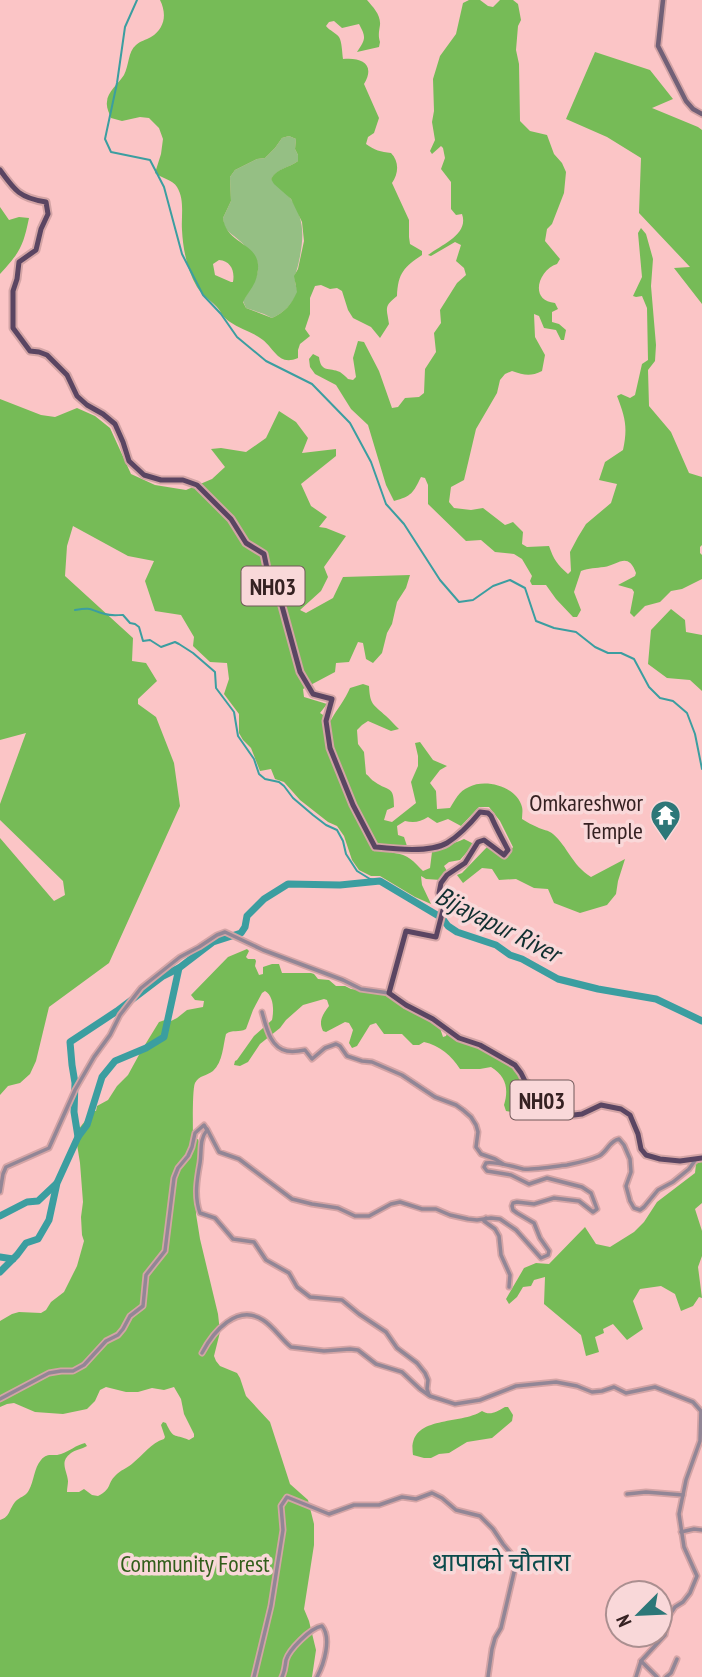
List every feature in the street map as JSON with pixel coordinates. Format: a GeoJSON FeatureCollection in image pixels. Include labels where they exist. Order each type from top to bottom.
{"type":"FeatureCollection","features":[{"type":"Feature","properties":{"kind":"main road"},"geometry":{"type":"LineString","coordinates":[[663,0],[658,46],[689,105],[702,114]]}},
{"type":"Feature","properties":{"kind":"main road","name":"NH03"},"geometry":{"type":"LineString","coordinates":[[0,170],[23,197],[46,202],[48,214],[36,250],[19,262],[13,291],[13,328],[30,351],[47,355],[67,375],[77,396],[115,424],[129,461],[144,475],[161,480],[183,480],[198,485],[231,519],[246,542],[264,554],[269,578],[279,595],[300,671],[313,694],[332,699],[326,721],[330,748],[353,805],[375,847],[400,850],[446,844],[480,812],[491,816],[508,850],[504,855],[484,840],[478,842],[466,863],[447,875],[439,892],[444,906],[436,937],[406,930],[389,993],[459,1038],[480,1045],[515,1065],[545,1103],[574,1115],[601,1105],[621,1109],[632,1119],[641,1149],[646,1155],[660,1160],[699,1158]]}},
{"type":"Feature","properties":{"kind":"street"},"geometry":{"type":"LineString","coordinates":[[0,1192],[6,1167],[49,1148],[75,1090],[120,1015],[141,988],[180,957],[216,935],[225,932],[361,989],[389,993]]}},
{"type":"Feature","properties":{"kind":"street"},"geometry":{"type":"LineString","coordinates":[[262,1012],[268,1034],[285,1051],[305,1050],[312,1059],[336,1044],[347,1056],[372,1062],[402,1075],[435,1097],[456,1105],[478,1128],[476,1147],[481,1154],[508,1166]]}},
{"type":"Feature","properties":{"kind":"street"},"geometry":{"type":"LineString","coordinates":[[0,1399],[50,1373],[74,1371],[84,1365],[106,1341],[118,1335],[130,1316],[143,1306],[146,1275],[165,1251],[174,1178],[188,1156],[196,1131],[203,1126],[206,1126],[219,1152],[239,1159],[297,1201],[338,1209],[355,1216],[369,1216],[400,1202],[468,1219],[500,1219],[510,1225],[543,1258],[548,1255],[548,1251],[535,1224],[513,1210],[513,1203],[528,1204],[554,1198],[579,1201],[592,1212],[597,1210],[591,1193],[582,1187],[547,1178],[529,1184],[511,1175],[487,1171],[484,1167],[489,1161],[525,1170],[574,1163],[600,1155],[612,1141],[619,1139],[624,1145],[631,1167],[626,1186],[630,1201],[634,1208],[640,1210],[658,1190],[684,1174],[699,1158]]}},
{"type":"Feature","properties":{"kind":"street"},"geometry":{"type":"LineString","coordinates":[[207,1129],[202,1138],[197,1179],[197,1203],[200,1213],[215,1218],[233,1238],[254,1242],[268,1262],[289,1273],[297,1287],[310,1297],[342,1300],[386,1332],[400,1351],[425,1373],[430,1396]]}},
{"type":"Feature","properties":{"kind":"street"},"geometry":{"type":"LineString","coordinates":[[486,1218],[484,1221],[495,1229],[499,1236],[501,1255],[510,1275],[509,1287]]}},
{"type":"Feature","properties":{"kind":"street"},"geometry":{"type":"LineString","coordinates":[[202,1353],[222,1325],[236,1318],[252,1316],[263,1320],[291,1347],[324,1351],[358,1350],[376,1364],[402,1372],[430,1396],[455,1404],[480,1400],[516,1386],[556,1382],[592,1392],[614,1387],[626,1393],[655,1387],[693,1402],[701,1411],[700,1441],[686,1480],[679,1514],[684,1547],[697,1576],[690,1593],[669,1616],[665,1635],[641,1661],[636,1677]]}},
{"type":"Feature","properties":{"kind":"street"},"geometry":{"type":"LineString","coordinates":[[627,1494],[646,1492],[683,1495]]}},
{"type":"Feature","properties":{"kind":"street"},"geometry":{"type":"LineString","coordinates":[[254,1677],[271,1606],[283,1530],[281,1506],[287,1497],[329,1514],[354,1505],[379,1505],[402,1497],[416,1499],[432,1493],[456,1510],[480,1516],[493,1529],[515,1562],[501,1629],[492,1649],[488,1677]]}},
{"type":"Feature","properties":{"kind":"street"},"geometry":{"type":"LineString","coordinates":[[681,1532],[702,1530]]}},
{"type":"Feature","properties":{"kind":"street"},"geometry":{"type":"LineString","coordinates":[[282,1677],[291,1651],[306,1634],[316,1626],[321,1626],[326,1630],[328,1641],[317,1677]]}},
{"type":"Feature","properties":{"kind":"street"},"geometry":{"type":"LineString","coordinates":[[666,1677],[677,1659]]}},
{"type":"Feature","properties":{"kind":"street"},"geometry":{"type":"LineString","coordinates":[[641,1661],[657,1677]]}},
{"type":"Feature","properties":{"kind":"green space"},"geometry":{"type":"Polygon","coordinates":[[[160,0],[367,0],[376,11],[380,21],[379,47],[357,52],[364,38],[359,24],[342,28],[334,21],[326,26],[339,37],[343,59],[356,59],[367,67],[364,84],[379,118],[374,133],[368,137],[366,144],[391,153],[396,160],[397,171],[392,183],[409,220],[410,244],[422,251],[422,255],[406,267],[401,276],[397,296],[387,308],[389,324],[380,338],[371,327],[353,318],[342,291],[315,286],[310,298],[310,314],[305,329],[310,336],[300,344],[298,358],[286,360],[278,356],[259,337],[228,320],[197,287],[185,252],[179,192],[173,183],[155,173],[163,139],[159,128],[149,118],[122,121],[111,118],[107,106],[109,95],[124,75],[133,48],[151,37],[162,25],[160,0]],[[289,136],[282,138],[265,158],[235,170],[230,177],[231,201],[223,218],[226,228],[253,252],[257,259],[255,282],[243,302],[246,308],[272,318],[287,308],[297,292],[294,276],[304,241],[302,222],[291,199],[271,179],[276,173],[298,161],[296,139],[289,136]],[[219,260],[213,264],[215,275],[233,282],[231,267],[227,262],[219,260]]]}},
{"type":"Feature","properties":{"kind":"green space"},"geometry":{"type":"Polygon","coordinates":[[[480,0],[493,7],[500,0],[513,0],[518,4],[521,20],[516,50],[519,64],[520,121],[530,131],[547,135],[554,154],[566,172],[564,193],[552,224],[547,229],[545,241],[560,259],[541,278],[539,291],[547,301],[555,303],[558,309],[552,312],[552,322],[566,330],[564,340],[561,340],[556,330],[544,328],[539,316],[534,314],[535,337],[545,355],[542,371],[527,375],[512,371],[500,380],[497,393],[476,429],[464,480],[451,487],[449,502],[454,508],[483,508],[505,525],[513,522],[523,532],[522,544],[527,547],[549,546],[558,564],[568,574],[571,571],[570,552],[586,524],[611,503],[617,484],[599,480],[605,462],[623,450],[625,422],[617,396],[621,394],[630,398],[635,395],[642,364],[648,360],[647,308],[642,296],[633,296],[642,277],[638,233],[641,228],[646,234],[653,259],[651,286],[656,345],[655,361],[648,370],[649,406],[671,432],[689,473],[702,477],[702,579],[682,589],[671,591],[660,602],[645,606],[634,617],[630,613],[634,592],[618,585],[635,576],[630,562],[622,561],[581,571],[574,592],[581,610],[577,617],[573,617],[546,585],[532,585],[532,576],[522,559],[514,554],[495,552],[481,540],[466,541],[428,504],[428,485],[425,478],[421,477],[408,495],[394,501],[386,485],[368,425],[351,409],[336,385],[315,374],[310,367],[309,359],[313,354],[319,357],[324,367],[353,380],[356,377],[353,358],[358,341],[364,342],[379,371],[392,408],[398,407],[405,398],[419,397],[424,393],[425,369],[436,352],[434,333],[441,323],[440,310],[457,283],[466,275],[464,268],[456,261],[461,245],[455,242],[431,256],[428,255],[453,238],[462,227],[463,221],[462,214],[456,215],[451,209],[451,182],[441,169],[445,158],[443,148],[441,146],[432,154],[430,151],[435,140],[432,122],[433,79],[440,56],[456,34],[463,3],[480,0]]]}},
{"type":"Feature","properties":{"kind":"green space"},"geometry":{"type":"Polygon","coordinates":[[[595,52],[650,70],[673,99],[652,108],[702,130],[702,304],[674,268],[690,267],[639,213],[641,158],[607,137],[566,119],[595,52]]]}},
{"type":"Feature","properties":{"kind":"green space"},"geometry":{"type":"Polygon","coordinates":[[[289,136],[296,139],[298,161],[271,179],[290,198],[301,221],[302,244],[295,279],[298,292],[287,308],[272,318],[246,308],[243,301],[255,280],[258,266],[252,253],[226,229],[223,218],[231,201],[230,177],[235,170],[265,158],[282,138],[289,136]]]}},
{"type":"Feature","properties":{"kind":"green space"},"geometry":{"type":"Polygon","coordinates":[[[0,207],[9,220],[29,218],[20,249],[0,274],[0,207]]]}},
{"type":"Feature","properties":{"kind":"green space"},"geometry":{"type":"Polygon","coordinates":[[[0,399],[41,415],[55,417],[77,408],[95,416],[110,428],[131,474],[155,485],[186,490],[212,479],[225,467],[211,449],[246,452],[266,438],[279,411],[296,422],[308,438],[302,453],[336,449],[336,456],[301,484],[311,506],[327,517],[319,527],[346,536],[324,567],[328,577],[321,591],[300,610],[306,613],[333,598],[343,577],[410,575],[397,602],[382,653],[373,663],[366,659],[363,643],[358,642],[349,662],[336,663],[335,672],[303,689],[304,697],[327,704],[320,713],[331,720],[350,688],[363,684],[369,686],[373,704],[399,729],[391,731],[368,721],[357,730],[358,744],[364,752],[366,774],[390,790],[393,795],[394,807],[387,810],[384,820],[392,822],[416,803],[411,782],[418,766],[415,743],[420,742],[433,760],[447,766],[440,770],[430,783],[436,791],[437,809],[450,808],[463,791],[476,784],[500,786],[519,800],[522,819],[553,834],[579,867],[591,877],[625,859],[616,894],[607,905],[580,913],[554,903],[548,889],[534,888],[516,879],[499,880],[492,869],[482,868],[463,883],[457,875],[488,846],[500,857],[507,858],[513,847],[500,821],[489,807],[479,807],[461,826],[448,819],[437,823],[428,817],[417,822],[405,821],[397,826],[398,835],[404,837],[407,846],[398,846],[394,853],[407,857],[423,871],[430,868],[432,852],[464,839],[474,844],[460,860],[444,866],[447,871],[441,880],[421,876],[431,904],[380,876],[371,876],[359,870],[337,826],[300,800],[284,782],[275,779],[271,769],[260,771],[251,748],[239,733],[239,714],[224,694],[229,679],[227,663],[210,662],[193,646],[194,637],[181,615],[155,611],[145,581],[154,561],[128,556],[73,526],[67,546],[65,576],[133,638],[132,661],[146,663],[157,681],[138,699],[138,704],[156,717],[174,763],[180,806],[109,963],[49,1007],[36,1061],[30,1074],[20,1083],[8,1086],[0,1095],[0,838],[54,901],[65,895],[63,881],[0,820],[0,804],[26,733],[0,740],[0,399]]]}},
{"type":"Feature","properties":{"kind":"green space"},"geometry":{"type":"Polygon","coordinates":[[[671,609],[685,620],[686,632],[702,635],[702,691],[690,680],[667,678],[648,664],[651,630],[671,609]]]}},
{"type":"Feature","properties":{"kind":"green space","name":"Community Forest"},"geometry":{"type":"Polygon","coordinates":[[[247,949],[249,951],[246,957],[255,959],[259,975],[263,974],[263,967],[279,964],[282,973],[311,973],[336,986],[387,994],[434,1021],[439,1025],[443,1037],[450,1033],[510,1065],[535,1094],[533,1100],[524,1102],[512,1112],[506,1111],[505,1083],[500,1074],[491,1067],[460,1069],[440,1048],[424,1042],[413,1045],[402,1034],[384,1034],[376,1023],[370,1025],[357,1046],[352,1048],[349,1043],[353,1030],[349,1023],[345,1022],[323,1031],[321,1021],[329,1006],[324,999],[303,1005],[260,1044],[248,1062],[240,1066],[234,1065],[254,1036],[272,1020],[272,1000],[268,993],[262,993],[246,1029],[226,1034],[221,1058],[216,1067],[195,1083],[193,1140],[198,1139],[200,1145],[195,1175],[196,1214],[218,1314],[220,1332],[214,1356],[220,1366],[237,1373],[246,1396],[270,1422],[290,1484],[308,1500],[314,1524],[314,1545],[304,1609],[316,1650],[312,1677],[0,1677],[0,1520],[6,1517],[17,1500],[28,1492],[41,1460],[85,1443],[87,1446],[73,1452],[65,1460],[67,1492],[84,1489],[98,1496],[107,1489],[117,1474],[151,1446],[164,1439],[161,1425],[163,1422],[174,1435],[189,1440],[194,1434],[174,1387],[126,1392],[106,1387],[100,1390],[87,1409],[63,1414],[35,1412],[14,1403],[0,1407],[0,1321],[19,1312],[41,1313],[46,1310],[51,1302],[64,1292],[77,1266],[84,1241],[76,1138],[89,1111],[96,1111],[97,1106],[108,1100],[128,1075],[159,1022],[171,1021],[187,1010],[203,1007],[204,1001],[195,1000],[191,995],[228,957],[247,949]]]}},
{"type":"Feature","properties":{"kind":"green space"},"geometry":{"type":"Polygon","coordinates":[[[702,1161],[702,1203],[695,1209],[702,1231],[702,1256],[698,1267],[702,1298],[699,1297],[693,1306],[681,1311],[675,1294],[661,1286],[640,1289],[633,1301],[643,1329],[627,1340],[613,1324],[595,1337],[599,1352],[586,1356],[581,1335],[544,1304],[545,1277],[534,1280],[531,1286],[523,1287],[509,1304],[506,1299],[524,1268],[536,1263],[549,1264],[585,1227],[596,1244],[610,1247],[634,1232],[657,1202],[695,1173],[696,1164],[702,1161]]]}},
{"type":"Feature","properties":{"kind":"green space"},"geometry":{"type":"Polygon","coordinates":[[[508,1407],[513,1415],[512,1421],[492,1438],[467,1442],[449,1453],[431,1458],[413,1455],[413,1442],[418,1433],[426,1427],[482,1411],[493,1413],[508,1407]]]}},
{"type":"Feature","properties":{"kind":"waterway"},"geometry":{"type":"LineString","coordinates":[[137,0],[125,27],[105,139],[111,152],[150,160],[164,187],[182,254],[203,295],[237,337],[266,361],[312,384],[350,423],[371,462],[386,504],[404,524],[440,580],[459,602],[473,600],[493,586],[510,580],[525,588],[536,621],[576,632],[595,647],[634,659],[649,687],[660,698],[673,701],[687,713],[695,734],[702,769]]}},
{"type":"Feature","properties":{"kind":"waterway"},"geometry":{"type":"LineString","coordinates":[[75,610],[89,609],[107,615],[123,615],[130,623],[139,627],[143,641],[150,640],[161,647],[175,642],[215,672],[216,688],[234,712],[238,736],[254,759],[259,774],[265,779],[279,782],[313,815],[337,830],[346,854],[357,871],[370,879],[380,881]]}},
{"type":"Feature","properties":{"kind":"waterway","name":"Bijayapur River"},"geometry":{"type":"LineString","coordinates":[[0,1272],[26,1243],[38,1239],[49,1220],[57,1183],[78,1137],[87,1125],[102,1077],[115,1061],[164,1037],[179,968],[213,942],[241,933],[247,916],[264,899],[288,884],[340,885],[380,881],[442,918],[457,932],[496,945],[558,979],[656,999],[702,1021]]}},
{"type":"Feature","properties":{"kind":"waterway"},"geometry":{"type":"LineString","coordinates":[[78,1137],[70,1042],[163,976],[179,968]]}},
{"type":"Feature","properties":{"kind":"waterway"},"geometry":{"type":"LineString","coordinates":[[0,1216],[27,1202],[38,1201],[56,1184]]}},
{"type":"Feature","properties":{"kind":"waterway"},"geometry":{"type":"LineString","coordinates":[[0,1257],[13,1259]]}},
{"type":"Feature","properties":{"kind":"place","name":"Omkareshwor Temple"},"geometry":{"type":"Point","coordinates":[666,843]}},
{"type":"Feature","properties":{"kind":"district","name":"थापाको चौतारा"},"geometry":{"type":"Point","coordinates":[501,1561]}}]}
